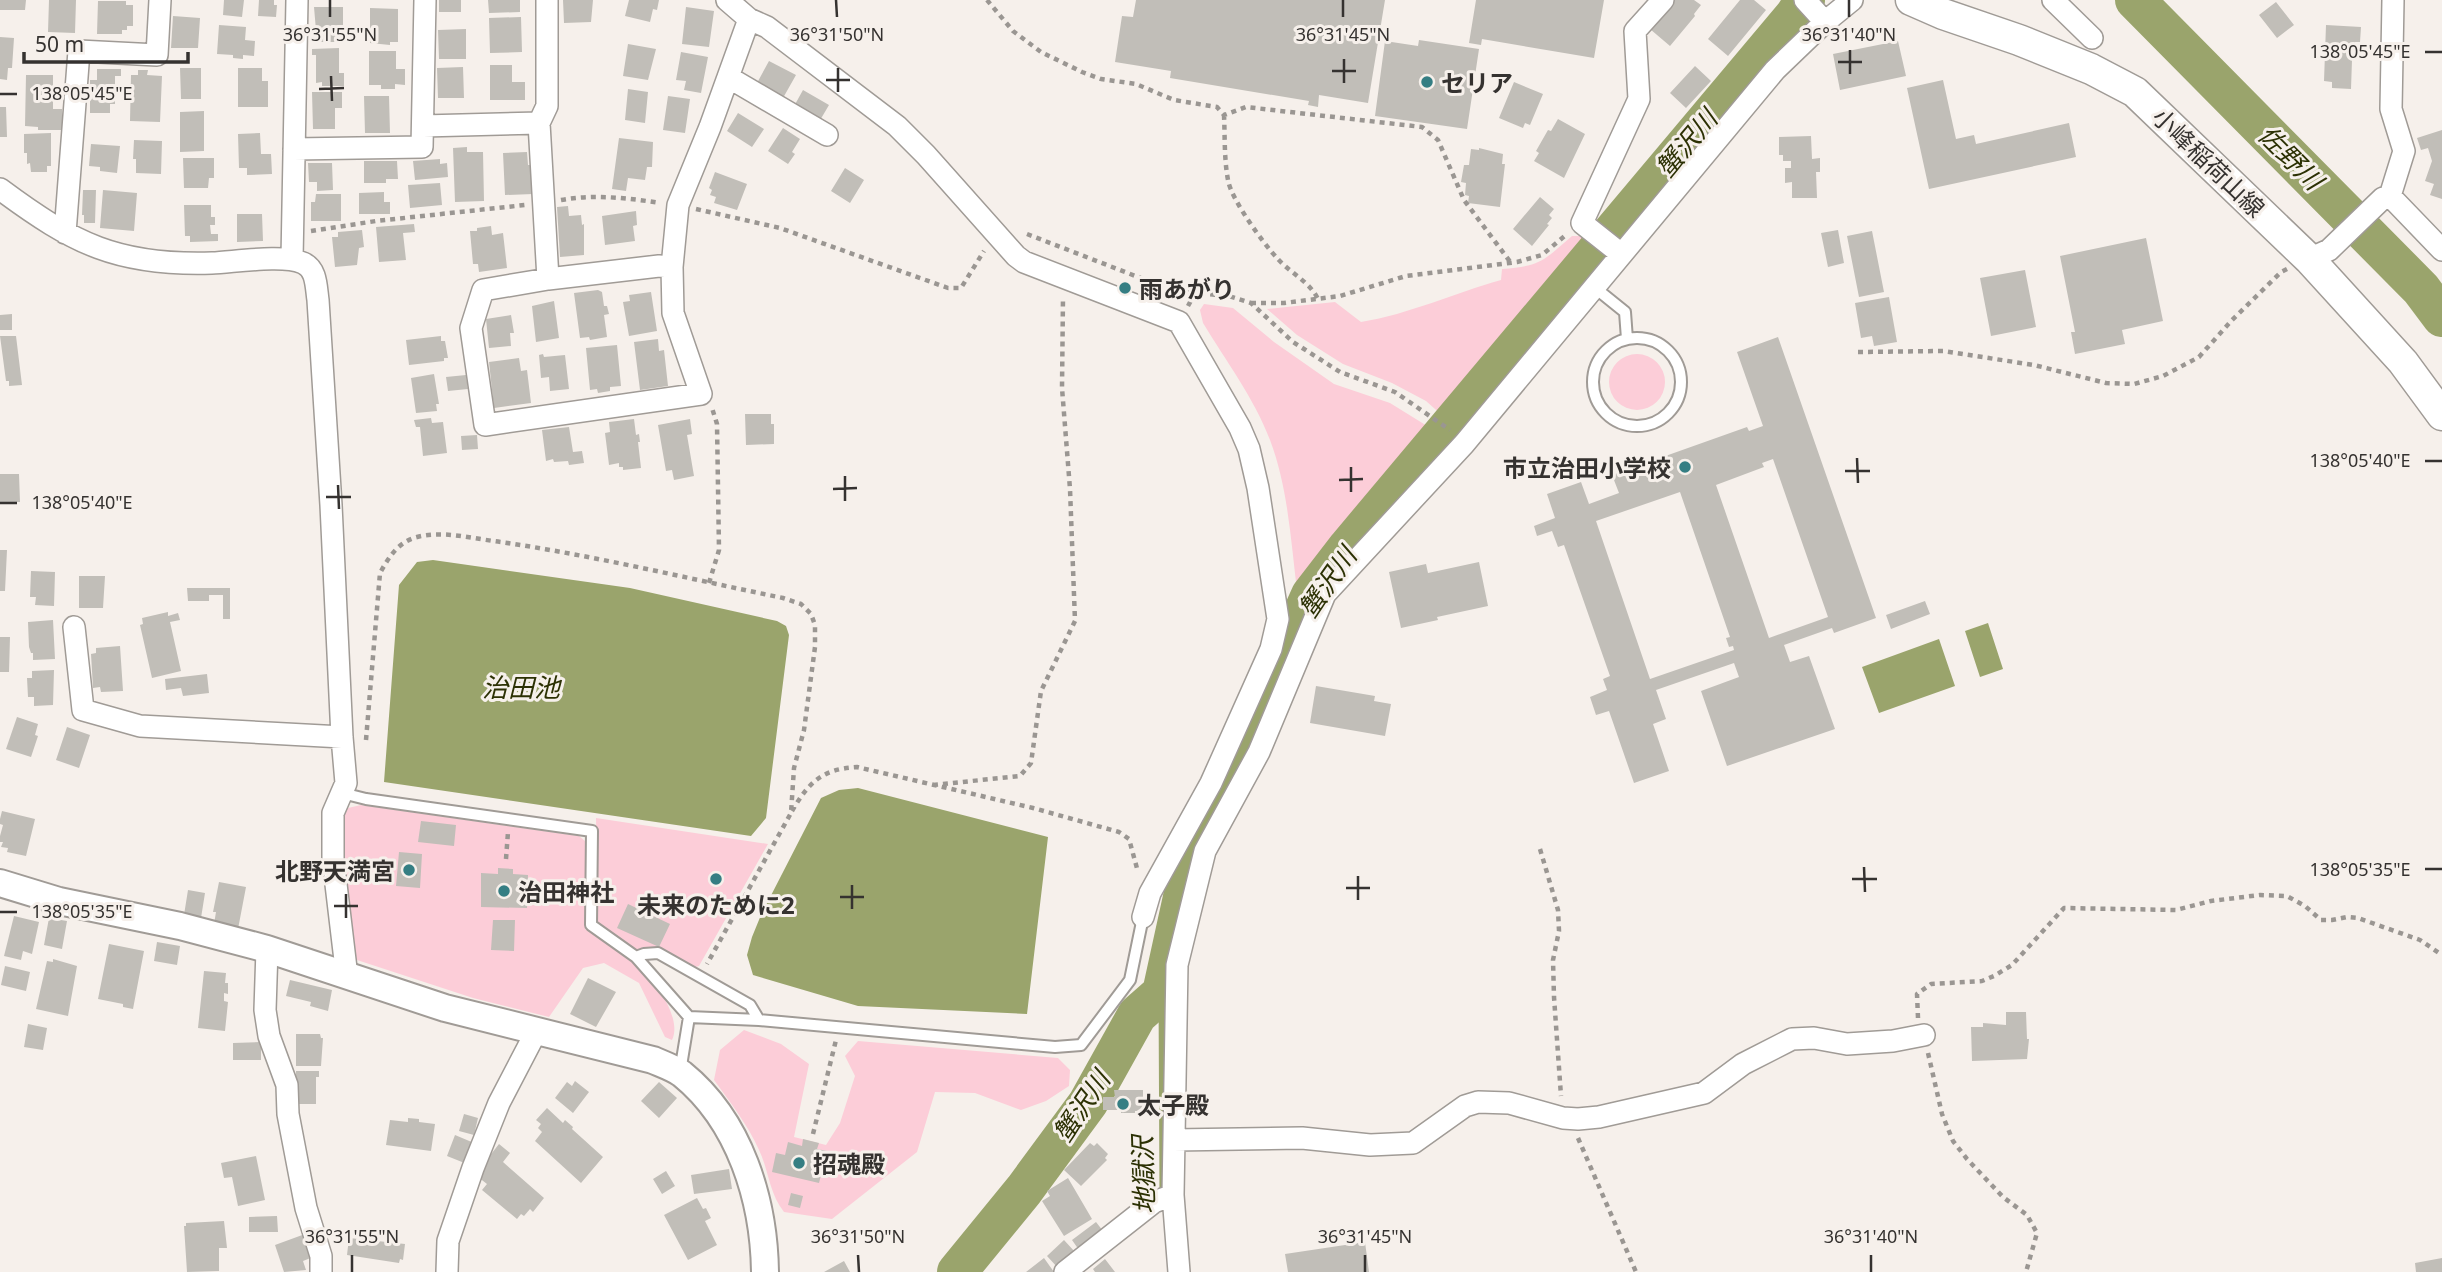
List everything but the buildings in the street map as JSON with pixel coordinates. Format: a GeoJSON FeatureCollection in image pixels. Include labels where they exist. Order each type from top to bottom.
{"type":"FeatureCollection","features":[{"type":"Feature","properties":{"kind":"main road","name":"小峰稲荷山線"},"geometry":{"type":"LineString","coordinates":[[1911,0],[1943,15],[2019,40],[2091,69],[2135,92],[2319,255],[2442,415]]}},
{"type":"Feature","properties":{"kind":"street"},"geometry":{"type":"LineString","coordinates":[[65,233],[79,51],[157,55],[159,0]]}},
{"type":"Feature","properties":{"kind":"street"},"geometry":{"type":"LineString","coordinates":[[292,259],[297,0]]}},
{"type":"Feature","properties":{"kind":"street"},"geometry":{"type":"LineString","coordinates":[[295,149],[422,147],[425,0]]}},
{"type":"Feature","properties":{"kind":"street"},"geometry":{"type":"LineString","coordinates":[[547,0],[547,106],[539,123],[548,279]]}},
{"type":"Feature","properties":{"kind":"street"},"geometry":{"type":"LineString","coordinates":[[727,0],[749,19],[767,27],[897,126],[1024,262],[1180,322],[1249,449],[1258,488],[1278,619],[1271,649],[1211,783],[1150,893],[1143,917]]}},
{"type":"Feature","properties":{"kind":"street"},"geometry":{"type":"LineString","coordinates":[[1618,251],[1588,227],[1639,99],[1635,31],[1663,0]]}},
{"type":"Feature","properties":{"kind":"street"},"geometry":{"type":"LineString","coordinates":[[1179,1272],[1166,1197],[1174,1140],[1177,965],[1205,851],[1259,752],[1325,594],[1464,444],[1594,287],[1618,251],[1775,70],[1816,12],[1852,0]]}},
{"type":"Feature","properties":{"kind":"street"},"geometry":{"type":"LineString","coordinates":[[2053,0],[2092,38]]}},
{"type":"Feature","properties":{"kind":"street"},"geometry":{"type":"LineString","coordinates":[[2319,255],[2386,197],[2404,151],[2390,109],[2393,0]]}},
{"type":"Feature","properties":{"kind":"street"},"geometry":{"type":"LineString","coordinates":[[672,267],[659,266],[548,279],[483,290],[471,328],[485,425],[701,394],[673,313],[672,267],[678,205],[749,19]]}},
{"type":"Feature","properties":{"kind":"street"},"geometry":{"type":"LineString","coordinates":[[728,77],[827,135]]}},
{"type":"Feature","properties":{"kind":"street"},"geometry":{"type":"LineString","coordinates":[[424,126],[539,123]]}},
{"type":"Feature","properties":{"kind":"street"},"geometry":{"type":"LineString","coordinates":[[0,190],[38,218],[65,233],[92,247],[124,257],[155,262],[208,263],[292,259],[307,264],[314,274],[331,505],[346,783],[333,813],[333,859],[347,976]]}},
{"type":"Feature","properties":{"kind":"street"},"geometry":{"type":"LineString","coordinates":[[2386,197],[2442,250]]}},
{"type":"Feature","properties":{"kind":"street"},"geometry":{"type":"LineString","coordinates":[[74,627],[83,710],[140,726],[342,737]]}},
{"type":"Feature","properties":{"kind":"street"},"geometry":{"type":"LineString","coordinates":[[0,883],[59,901],[180,926],[267,949],[445,1008],[653,1060],[680,1072],[721,1116],[744,1160],[754,1191],[765,1248],[765,1272]]}},
{"type":"Feature","properties":{"kind":"street"},"geometry":{"type":"LineString","coordinates":[[267,949],[265,1010],[270,1036],[287,1085],[290,1128],[306,1208],[321,1256],[321,1272]]}},
{"type":"Feature","properties":{"kind":"street"},"geometry":{"type":"LineString","coordinates":[[447,1272],[448,1241],[473,1168],[499,1103],[536,1032]]}},
{"type":"Feature","properties":{"kind":"street"},"geometry":{"type":"LineString","coordinates":[[1174,1140],[1302,1139],[1370,1145],[1413,1143],[1465,1106],[1478,1102],[1509,1103],[1563,1118],[1599,1116],[1704,1093],[1743,1064],[1793,1039],[1814,1038],[1847,1044],[1893,1041],[1924,1035]]}},
{"type":"Feature","properties":{"kind":"street"},"geometry":{"type":"LineString","coordinates":[[1065,1272],[1166,1197]]}},
{"type":"Feature","properties":{"kind":"lane"},"geometry":{"type":"LineString","coordinates":[[1594,287],[1625,313],[1627,339]]}},
{"type":"Feature","properties":{"kind":"lane"},"geometry":{"type":"LineString","coordinates":[[1627,339],[1654,341],[1674,358],[1680,370],[1679,397],[1673,409],[1650,425],[1636,427],[1621,424],[1609,417],[1594,393],[1593,378],[1604,352],[1627,339]]}},
{"type":"Feature","properties":{"kind":"lane"},"geometry":{"type":"LineString","coordinates":[[342,793],[366,799],[592,831],[591,925],[636,957],[689,1017],[759,1020],[1055,1047],[1081,1045],[1130,980],[1143,917]]}},
{"type":"Feature","properties":{"kind":"lane"},"geometry":{"type":"LineString","coordinates":[[636,957],[658,953],[750,1005],[759,1020]]}},
{"type":"Feature","properties":{"kind":"lane"},"geometry":{"type":"LineString","coordinates":[[680,1072],[689,1017]]}},
{"type":"Feature","properties":{"kind":"path"},"geometry":{"type":"LineString","coordinates":[[987,0],[1013,31],[1041,52],[1074,68],[1101,79],[1136,84],[1174,100],[1217,107],[1224,115],[1228,182],[1235,198],[1269,249],[1290,271],[1311,286],[1318,299]]}},
{"type":"Feature","properties":{"kind":"path"},"geometry":{"type":"LineString","coordinates":[[1224,115],[1246,107],[1422,127],[1438,140],[1464,200],[1511,263]]}},
{"type":"Feature","properties":{"kind":"path"},"geometry":{"type":"LineString","coordinates":[[293,233],[577,197],[622,198],[678,205],[780,228],[948,288],[961,288],[995,233]]}},
{"type":"Feature","properties":{"kind":"path"},"geometry":{"type":"LineString","coordinates":[[1024,232],[1169,289],[1228,296],[1251,303],[1340,296],[1406,276],[1511,263],[1542,254],[1588,227]]}},
{"type":"Feature","properties":{"kind":"path"},"geometry":{"type":"LineString","coordinates":[[1858,352],[1943,351],[2034,365],[2106,383],[2134,384],[2163,376],[2199,358],[2232,320],[2281,272],[2319,255]]}},
{"type":"Feature","properties":{"kind":"path"},"geometry":{"type":"LineString","coordinates":[[933,785],[1020,776],[1031,763],[1041,691],[1075,621],[1070,489],[1062,388],[1063,278]]}},
{"type":"Feature","properties":{"kind":"path"},"geometry":{"type":"LineString","coordinates":[[1180,322],[1195,293]]}},
{"type":"Feature","properties":{"kind":"path"},"geometry":{"type":"LineString","coordinates":[[1251,303],[1293,342],[1340,372],[1395,391],[1438,421]]}},
{"type":"Feature","properties":{"kind":"path"},"geometry":{"type":"LineString","coordinates":[[701,394],[710,403],[718,424],[719,550],[709,583]]}},
{"type":"Feature","properties":{"kind":"path"},"geometry":{"type":"LineString","coordinates":[[366,740],[380,573],[389,556],[401,544],[417,537],[445,534],[540,548],[783,598],[801,604],[811,614],[815,625],[815,647],[804,730],[794,768],[791,811]]}},
{"type":"Feature","properties":{"kind":"path"},"geometry":{"type":"LineString","coordinates":[[700,977],[803,792],[815,780],[837,768],[856,767],[1119,832],[1129,839],[1138,865],[1138,878]]}},
{"type":"Feature","properties":{"kind":"path"},"geometry":{"type":"LineString","coordinates":[[506,859],[509,819]]}},
{"type":"Feature","properties":{"kind":"path"},"geometry":{"type":"LineString","coordinates":[[1540,849],[1558,910],[1559,931],[1553,960],[1563,1118],[1576,1134],[1588,1157],[1636,1272]]}},
{"type":"Feature","properties":{"kind":"path"},"geometry":{"type":"LineString","coordinates":[[2026,1272],[2037,1233],[2027,1215],[2003,1197],[1953,1141],[1942,1114],[1924,1035],[1918,1021],[1917,994],[1931,984],[1982,981],[1994,976],[2012,965],[2064,908],[2176,910],[2211,901],[2260,895],[2287,897],[2305,906],[2321,920],[2358,918],[2420,940],[2442,955]]}},
{"type":"Feature","properties":{"kind":"path"},"geometry":{"type":"LineString","coordinates":[[813,1134],[839,1027]]}},
{"type":"Feature","properties":{"kind":"shaded area"},"geometry":{"type":"Polygon","coordinates":[[[1572,236],[1584,236],[1590,241],[1444,417],[1426,401],[1392,383],[1343,364],[1297,335],[1267,309],[1335,302],[1361,322],[1379,318],[1501,280],[1502,269],[1541,261],[1572,236]]]}},
{"type":"Feature","properties":{"kind":"shaded area"},"geometry":{"type":"Polygon","coordinates":[[[1204,304],[1233,308],[1274,342],[1334,384],[1390,403],[1432,429],[1321,562],[1298,598],[1281,478],[1270,440],[1256,409],[1203,323],[1200,310],[1204,304]]]}},
{"type":"Feature","properties":{"kind":"shaded area"},"geometry":{"type":"Polygon","coordinates":[[[1637,354],[1648,356],[1657,362],[1663,371],[1663,393],[1657,402],[1648,408],[1637,410],[1626,408],[1617,402],[1611,393],[1609,382],[1611,371],[1617,362],[1626,356],[1637,354]]]}},
{"type":"Feature","properties":{"kind":"shaded area"},"geometry":{"type":"Polygon","coordinates":[[[361,805],[579,836],[585,841],[585,929],[644,971],[656,985],[667,1003],[674,1023],[672,1040],[665,1037],[639,983],[604,963],[583,968],[549,1017],[473,998],[357,960],[341,856],[342,817],[348,808],[361,805]]]}},
{"type":"Feature","properties":{"kind":"shaded area"},"geometry":{"type":"Polygon","coordinates":[[[596,818],[768,844],[699,966],[695,967],[658,949],[632,950],[597,924],[596,818]]]}},
{"type":"Feature","properties":{"kind":"shaded area"},"geometry":{"type":"Polygon","coordinates":[[[744,1030],[781,1044],[809,1064],[794,1137],[826,1145],[840,1123],[855,1076],[845,1056],[858,1041],[1058,1058],[1070,1070],[1069,1086],[1046,1101],[1021,1110],[975,1093],[935,1092],[917,1152],[832,1219],[784,1212],[775,1197],[755,1141],[714,1080],[720,1050],[744,1030]]]}},
{"type":"Feature","properties":{"kind":"water","name":"治田池"},"geometry":{"type":"Polygon","coordinates":[[[433,560],[630,588],[777,621],[786,626],[789,635],[766,818],[751,836],[384,782],[399,585],[417,562],[433,560]]]}},
{"type":"Feature","properties":{"kind":"water"},"geometry":{"type":"Polygon","coordinates":[[[1988,623],[2003,669],[1980,677],[1965,631],[1988,623]]]}},
{"type":"Feature","properties":{"kind":"water"},"geometry":{"type":"Polygon","coordinates":[[[1939,639],[1955,686],[1879,713],[1862,667],[1939,639]]]}},
{"type":"Feature","properties":{"kind":"water"},"geometry":{"type":"Polygon","coordinates":[[[858,788],[1048,837],[1027,1014],[858,1006],[753,975],[747,955],[752,937],[821,798],[839,790],[858,788]]]}},
{"type":"Feature","properties":{"kind":"waterway","name":"蟹沢川"},"geometry":{"type":"LineString","coordinates":[[957,1272],[1024,1190],[1088,1103],[1137,1015],[1162,993],[1194,847],[1236,762],[1311,595],[1348,547],[1805,0]]}},
{"type":"Feature","properties":{"kind":"waterway","name":"佐野川"},"geometry":{"type":"LineString","coordinates":[[2135,0],[2421,289],[2442,317]]}},
{"type":"Feature","properties":{"kind":"waterway","name":"地獄沢"},"geometry":{"type":"LineString","coordinates":[[1162,993],[1163,1195]]}},
{"type":"Feature","properties":{"kind":"place","name":"セリア"},"geometry":{"type":"Point","coordinates":[1427,82]}},
{"type":"Feature","properties":{"kind":"place","name":"雨あがり"},"geometry":{"type":"Point","coordinates":[1125,288]}},
{"type":"Feature","properties":{"kind":"place","name":"市立治田小学校"},"geometry":{"type":"Point","coordinates":[1685,467]}},
{"type":"Feature","properties":{"kind":"place","name":"北野天満宮"},"geometry":{"type":"Point","coordinates":[409,870]}},
{"type":"Feature","properties":{"kind":"place","name":"未来のために2"},"geometry":{"type":"Point","coordinates":[716,879]}},
{"type":"Feature","properties":{"kind":"place","name":"治田神社"},"geometry":{"type":"Point","coordinates":[504,891]}},
{"type":"Feature","properties":{"kind":"place","name":"太子殿"},"geometry":{"type":"Point","coordinates":[1123,1104]}},
{"type":"Feature","properties":{"kind":"place","name":"招魂殿"},"geometry":{"type":"Point","coordinates":[799,1163]}}]}
